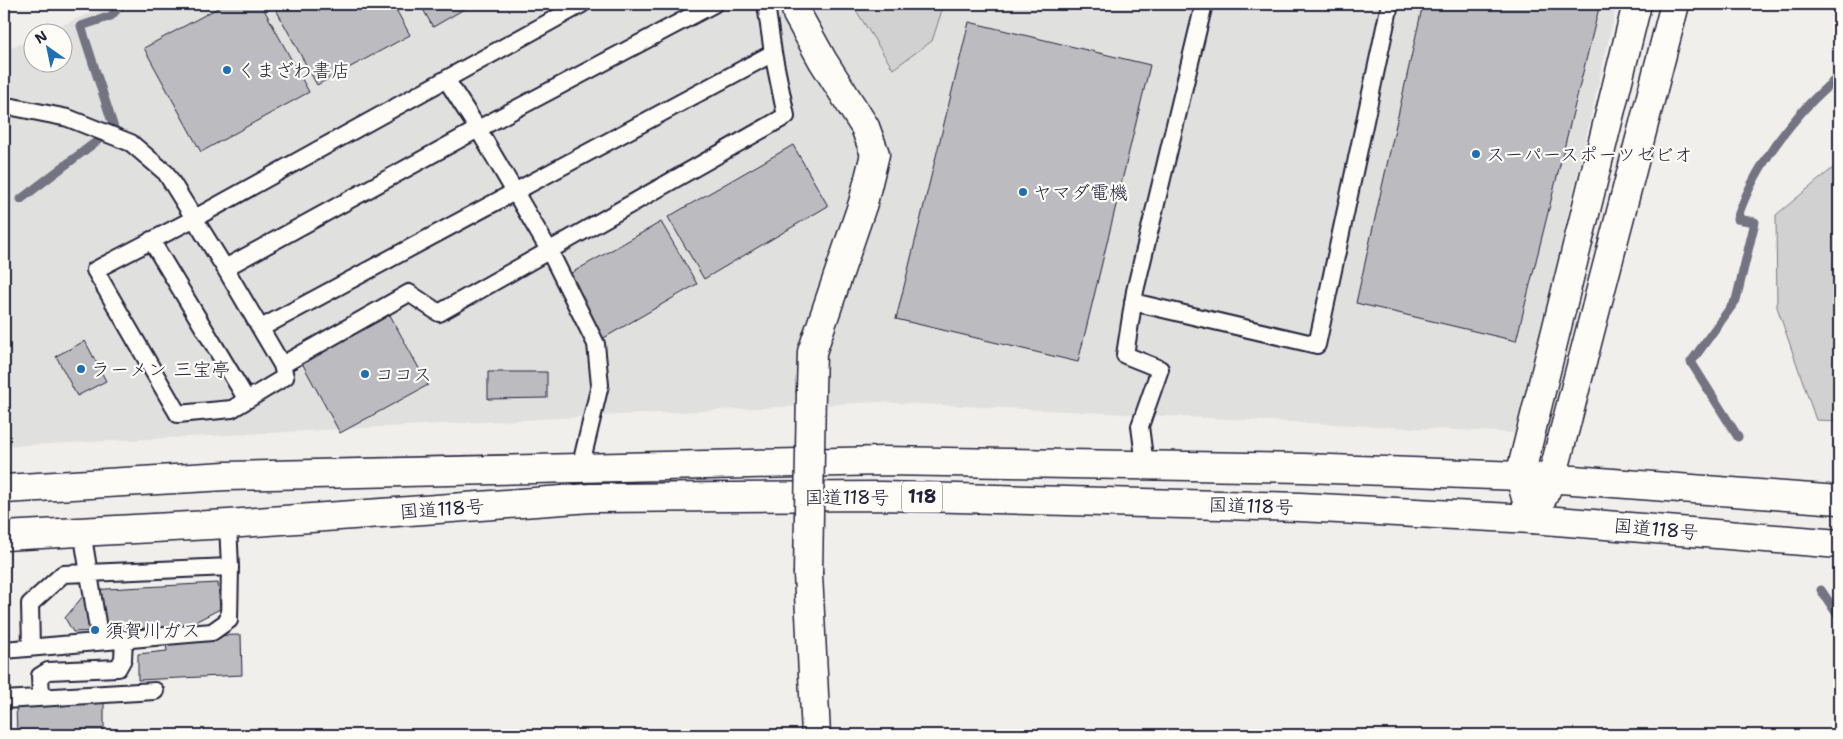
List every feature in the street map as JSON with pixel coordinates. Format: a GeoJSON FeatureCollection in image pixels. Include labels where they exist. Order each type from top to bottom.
{"type":"FeatureCollection","features":[{"type":"Feature","properties":{"kind":"main road"},"geometry":{"type":"LineString","coordinates":[[795,4],[797,14],[823,62],[864,127],[875,154],[863,203],[812,352],[808,574],[816,735]]}},
{"type":"Feature","properties":{"kind":"main road"},"geometry":{"type":"LineString","coordinates":[[1532,519],[1520,476],[1637,4]]}},
{"type":"Feature","properties":{"kind":"main road"},"geometry":{"type":"LineString","coordinates":[[1532,519],[1552,478],[1675,4]]}},
{"type":"Feature","properties":{"kind":"main road","name":"国道118号"},"geometry":{"type":"LineString","coordinates":[[4,489],[226,476],[883,461],[1304,468],[1520,476],[1839,500]]}},
{"type":"Feature","properties":{"kind":"main road","name":"国道118号"},"geometry":{"type":"LineString","coordinates":[[4,536],[228,524],[592,498],[881,496],[1300,507],[1532,519],[1839,544]]}},
{"type":"Feature","properties":{"kind":"lane"},"geometry":{"type":"LineString","coordinates":[[4,108],[13,107],[68,118],[131,143],[166,173],[195,218],[226,268],[282,365],[285,377],[232,408],[178,414],[95,270],[195,218],[582,4]]}},
{"type":"Feature","properties":{"kind":"lane"},"geometry":{"type":"LineString","coordinates":[[226,268],[478,129],[714,4]]}},
{"type":"Feature","properties":{"kind":"lane"},"geometry":{"type":"LineString","coordinates":[[282,365],[409,294],[439,313],[786,116],[773,53],[766,4]]}},
{"type":"Feature","properties":{"kind":"lane"},"geometry":{"type":"LineString","coordinates":[[1145,465],[1140,426],[1160,369],[1125,355],[1133,302],[1204,4]]}},
{"type":"Feature","properties":{"kind":"lane"},"geometry":{"type":"LineString","coordinates":[[1133,302],[1317,345],[1390,4]]}},
{"type":"Feature","properties":{"kind":"lane"},"geometry":{"type":"LineString","coordinates":[[261,328],[773,53]]}},
{"type":"Feature","properties":{"kind":"lane"},"geometry":{"type":"LineString","coordinates":[[446,79],[478,129],[548,250],[596,344],[600,384],[580,468]]}},
{"type":"Feature","properties":{"kind":"lane"},"geometry":{"type":"LineString","coordinates":[[152,240],[247,400]]}},
{"type":"Feature","properties":{"kind":"lane"},"geometry":{"type":"LineString","coordinates":[[4,650],[212,632],[229,620],[230,567],[228,524]]}},
{"type":"Feature","properties":{"kind":"lane"},"geometry":{"type":"LineString","coordinates":[[82,531],[100,642]]}},
{"type":"Feature","properties":{"kind":"lane"},"geometry":{"type":"LineString","coordinates":[[31,647],[30,604],[63,574],[230,567]]}},
{"type":"Feature","properties":{"kind":"lane"},"geometry":{"type":"LineString","coordinates":[[41,696],[40,676],[48,671],[118,668],[123,659],[124,639]]}},
{"type":"Feature","properties":{"kind":"lane"},"geometry":{"type":"LineString","coordinates":[[4,700],[41,696],[155,691]]}},
{"type":"Feature","properties":{"kind":"shaded area"},"geometry":{"type":"Polygon","coordinates":[[[111,4],[1617,4],[1517,433],[879,402],[9,446],[4,406],[4,51],[22,43],[22,72],[72,72],[72,22],[69,22],[111,4]]]}},
{"type":"Feature","properties":{"kind":"shaded area"},"geometry":{"type":"Polygon","coordinates":[[[852,4],[944,4],[932,41],[893,69],[852,4]]]}},
{"type":"Feature","properties":{"kind":"shaded area"},"geometry":{"type":"Polygon","coordinates":[[[1839,163],[1839,421],[1816,420],[1777,307],[1776,215],[1839,163]]]}},
{"type":"Feature","properties":{"kind":"building","name":"くまざわ書店"},"geometry":{"type":"Polygon","coordinates":[[[225,4],[261,4],[309,92],[201,152],[144,48],[225,4]]]}},
{"type":"Feature","properties":{"kind":"building"},"geometry":{"type":"Polygon","coordinates":[[[273,4],[393,4],[410,35],[317,85],[273,4]]]}},
{"type":"Feature","properties":{"kind":"building"},"geometry":{"type":"Polygon","coordinates":[[[420,4],[473,4],[433,27],[420,4]]]}},
{"type":"Feature","properties":{"kind":"building","name":"スーパースポーツゼビオ"},"geometry":{"type":"Polygon","coordinates":[[[1423,4],[1600,4],[1516,341],[1356,303],[1423,4]]]}},
{"type":"Feature","properties":{"kind":"building","name":"ヤマダ電機"},"geometry":{"type":"Polygon","coordinates":[[[969,22],[1150,65],[1078,362],[896,319],[969,22]]]}},
{"type":"Feature","properties":{"kind":"building"},"geometry":{"type":"Polygon","coordinates":[[[793,145],[828,206],[704,279],[668,217],[793,145]]]}},
{"type":"Feature","properties":{"kind":"building"},"geometry":{"type":"Polygon","coordinates":[[[661,222],[697,284],[602,339],[566,276],[661,222]]]}},
{"type":"Feature","properties":{"kind":"building","name":"ココス"},"geometry":{"type":"Polygon","coordinates":[[[390,315],[428,385],[340,433],[302,363],[390,315]]]}},
{"type":"Feature","properties":{"kind":"building","name":"ラーメン 三宝亭"},"geometry":{"type":"Polygon","coordinates":[[[85,341],[106,381],[77,396],[56,356],[85,341]]]}},
{"type":"Feature","properties":{"kind":"building"},"geometry":{"type":"Polygon","coordinates":[[[488,372],[547,372],[547,398],[488,399],[488,372]]]}},
{"type":"Feature","properties":{"kind":"building","name":"須賀川ガス"},"geometry":{"type":"Polygon","coordinates":[[[218,583],[220,609],[193,623],[200,636],[241,635],[242,675],[138,680],[138,654],[167,651],[164,628],[73,632],[65,618],[88,590],[218,583]]]}},
{"type":"Feature","properties":{"kind":"building"},"geometry":{"type":"Polygon","coordinates":[[[104,701],[104,735],[17,735],[16,705],[104,701]]]}},
{"type":"Feature","properties":{"kind":"waterway"},"geometry":{"type":"LineString","coordinates":[[21,199],[114,128],[81,26],[111,16],[122,4]]}},
{"type":"Feature","properties":{"kind":"waterway"},"geometry":{"type":"LineString","coordinates":[[1738,437],[1691,362],[1736,300],[1755,222],[1737,219],[1756,176],[1763,163],[1790,126],[1809,104],[1839,76]]}},
{"type":"Feature","properties":{"kind":"waterway"},"geometry":{"type":"LineString","coordinates":[[1821,590],[1839,617]]}},
{"type":"Feature","properties":{"kind":"place","name":"くまざわ書店"},"geometry":{"type":"Point","coordinates":[227,70]}},
{"type":"Feature","properties":{"kind":"place","name":"スーパースポーツゼビオ"},"geometry":{"type":"Point","coordinates":[1476,154]}},
{"type":"Feature","properties":{"kind":"place","name":"ヤマダ電機"},"geometry":{"type":"Point","coordinates":[1023,192]}},
{"type":"Feature","properties":{"kind":"place","name":"ラーメン 三宝亭"},"geometry":{"type":"Point","coordinates":[81,369]}},
{"type":"Feature","properties":{"kind":"place","name":"ココス"},"geometry":{"type":"Point","coordinates":[365,374]}},
{"type":"Feature","properties":{"kind":"place","name":"須賀川ガス"},"geometry":{"type":"Point","coordinates":[95,630]}}]}
